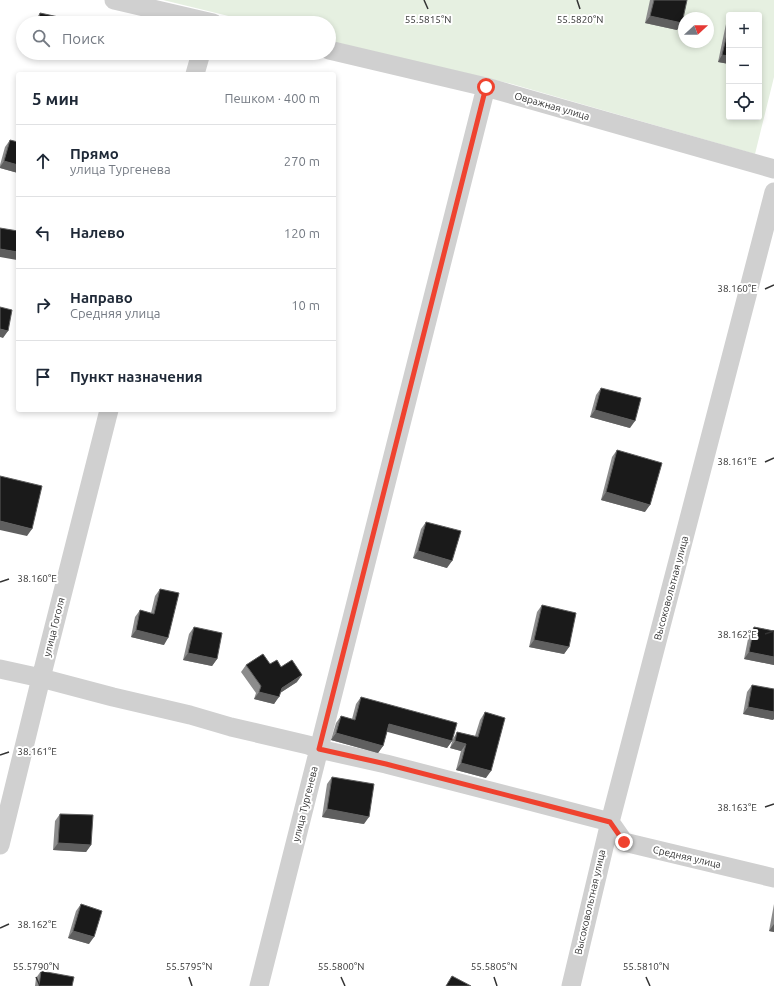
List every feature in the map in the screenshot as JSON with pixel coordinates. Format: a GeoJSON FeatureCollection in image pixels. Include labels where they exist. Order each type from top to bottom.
{"type":"FeatureCollection","features":[{"type":"Feature","properties":{"kind":"street"},"geometry":{"type":"LineString","coordinates":[[114,0],[181,16]]}},
{"type":"Feature","properties":{"kind":"street","name":"Овражная улица"},"geometry":{"type":"LineString","coordinates":[[336,52],[486,87],[774,169]]}},
{"type":"Feature","properties":{"kind":"street"},"geometry":{"type":"LineString","coordinates":[[196,72],[199,60]]}},
{"type":"Feature","properties":{"kind":"street","name":"улица Тургенева"},"geometry":{"type":"LineString","coordinates":[[259,986],[486,87]]}},
{"type":"Feature","properties":{"kind":"street","name":"Высоковольтная улица"},"geometry":{"type":"LineString","coordinates":[[571,986],[610,822],[774,192]]}},
{"type":"Feature","properties":{"kind":"street","name":"улица Гоголя"},"geometry":{"type":"LineString","coordinates":[[0,845],[108,412]]}},
{"type":"Feature","properties":{"kind":"street"},"geometry":{"type":"LineString","coordinates":[[0,669],[190,715],[319,749],[386,764],[610,822]]}},
{"type":"Feature","properties":{"kind":"street","name":"Средняя улица"},"geometry":{"type":"LineString","coordinates":[[610,822],[624,842],[774,878]]}},
{"type":"Feature","properties":{"kind":"green space"},"geometry":{"type":"Polygon","coordinates":[[[163,0],[774,0],[774,77],[755,154],[512,84],[336,43],[336,16],[228,16],[163,0]]]}},
{"type":"Feature","properties":{"kind":"building"},"geometry":{"type":"Polygon","coordinates":[[[654,0],[687,0],[684,12],[678,12],[678,22],[650,16],[654,0]]]}},
{"type":"Feature","properties":{"kind":"building"},"geometry":{"type":"Polygon","coordinates":[[[40,13],[54,16],[39,16],[40,13]]]}},
{"type":"Feature","properties":{"kind":"building"},"geometry":{"type":"Polygon","coordinates":[[[726,38],[726,56],[722,55],[726,38]]]}},
{"type":"Feature","properties":{"kind":"building"},"geometry":{"type":"Polygon","coordinates":[[[10,140],[16,142],[16,164],[4,161],[10,140]]]}},
{"type":"Feature","properties":{"kind":"building"},"geometry":{"type":"Polygon","coordinates":[[[0,228],[16,231],[16,252],[0,249],[0,228]]]}},
{"type":"Feature","properties":{"kind":"building"},"geometry":{"type":"Polygon","coordinates":[[[0,307],[12,310],[8,331],[0,329],[0,307]]]}},
{"type":"Feature","properties":{"kind":"building"},"geometry":{"type":"Polygon","coordinates":[[[601,388],[641,398],[635,421],[595,410],[601,388]]]}},
{"type":"Feature","properties":{"kind":"building"},"geometry":{"type":"Polygon","coordinates":[[[617,450],[662,463],[650,505],[606,492],[617,450]]]}},
{"type":"Feature","properties":{"kind":"building"},"geometry":{"type":"Polygon","coordinates":[[[0,476],[42,486],[32,529],[0,521],[0,476]]]}},
{"type":"Feature","properties":{"kind":"building"},"geometry":{"type":"Polygon","coordinates":[[[426,522],[461,531],[452,561],[418,551],[426,522]]]}},
{"type":"Feature","properties":{"kind":"building"},"geometry":{"type":"Polygon","coordinates":[[[160,589],[179,593],[168,638],[136,630],[140,610],[154,614],[160,589]]]}},
{"type":"Feature","properties":{"kind":"building"},"geometry":{"type":"Polygon","coordinates":[[[542,605],[576,613],[569,647],[534,640],[542,605]]]}},
{"type":"Feature","properties":{"kind":"building"},"geometry":{"type":"Polygon","coordinates":[[[194,627],[222,633],[217,659],[188,653],[194,627]]]}},
{"type":"Feature","properties":{"kind":"building"},"geometry":{"type":"Polygon","coordinates":[[[754,627],[774,631],[774,657],[749,652],[754,627]]]}},
{"type":"Feature","properties":{"kind":"building"},"geometry":{"type":"Polygon","coordinates":[[[263,654],[270,664],[277,660],[281,667],[292,660],[302,675],[282,688],[279,697],[259,692],[261,686],[246,665],[263,654]]]}},
{"type":"Feature","properties":{"kind":"building"},"geometry":{"type":"Polygon","coordinates":[[[752,685],[774,689],[774,712],[748,707],[752,685]]]}},
{"type":"Feature","properties":{"kind":"building"},"geometry":{"type":"Polygon","coordinates":[[[361,697],[457,723],[452,741],[389,724],[383,746],[336,733],[341,716],[355,720],[361,697]]]}},
{"type":"Feature","properties":{"kind":"building"},"geometry":{"type":"Polygon","coordinates":[[[485,712],[505,718],[491,771],[461,763],[466,744],[455,741],[457,732],[478,737],[485,712]]]}},
{"type":"Feature","properties":{"kind":"building"},"geometry":{"type":"Polygon","coordinates":[[[332,777],[374,784],[369,817],[327,809],[332,777]]]}},
{"type":"Feature","properties":{"kind":"building"},"geometry":{"type":"Polygon","coordinates":[[[60,814],[93,815],[91,845],[58,843],[60,814]]]}},
{"type":"Feature","properties":{"kind":"building"},"geometry":{"type":"Polygon","coordinates":[[[81,904],[102,911],[94,937],[73,931],[81,904]]]}},
{"type":"Feature","properties":{"kind":"building"},"geometry":{"type":"Polygon","coordinates":[[[41,971],[74,977],[72,986],[39,986],[41,971]]]}},
{"type":"Feature","properties":{"kind":"building"},"geometry":{"type":"Polygon","coordinates":[[[452,976],[471,986],[446,986],[452,976]]]}},
{"type":"Feature","properties":{"kind":"route"},"geometry":{"type":"LineString","coordinates":[[486,87],[319,749],[386,764],[610,822],[624,842]]}}]}
